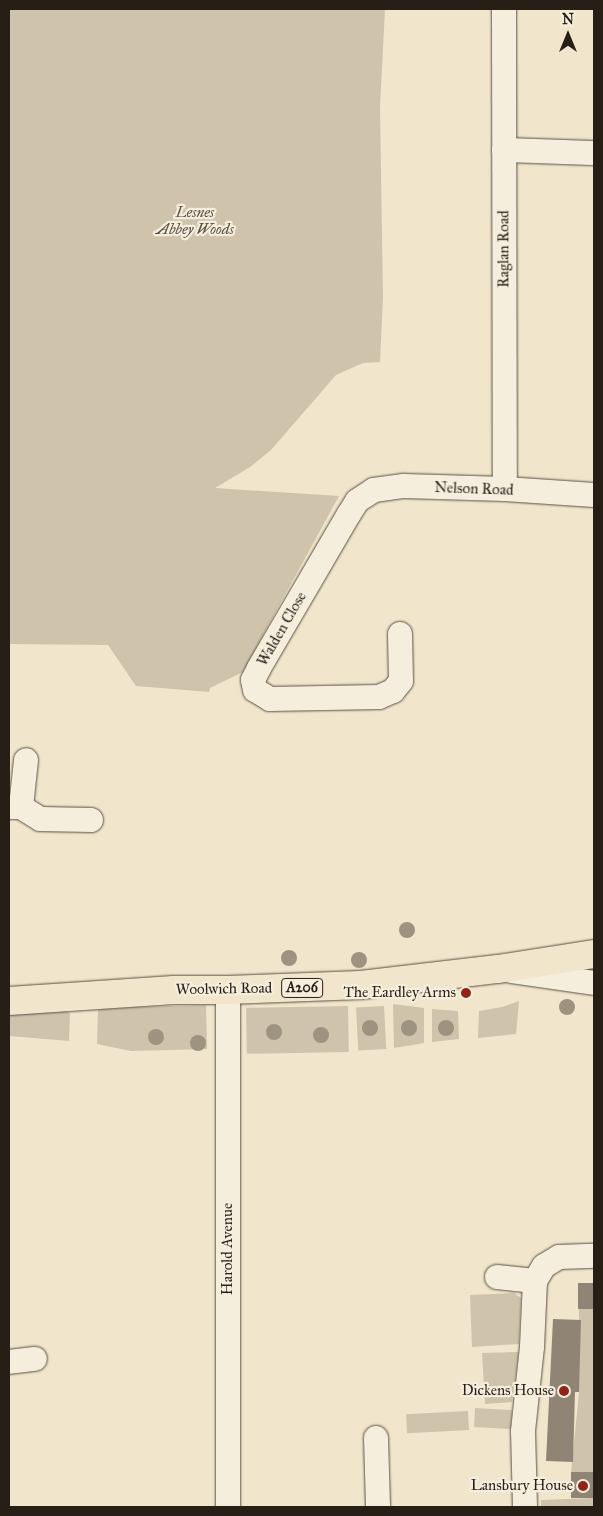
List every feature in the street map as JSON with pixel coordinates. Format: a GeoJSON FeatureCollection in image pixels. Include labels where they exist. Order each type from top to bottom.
{"type":"FeatureCollection","features":[{"type":"Feature","properties":{"kind":"main road","name":"Woolwich Road"},"geometry":{"type":"LineString","coordinates":[[9,1001],[174,990],[361,986],[498,969],[594,954]]}},
{"type":"Feature","properties":{"kind":"street","name":"Raglan Road"},"geometry":{"type":"LineString","coordinates":[[504,9],[505,489]]}},
{"type":"Feature","properties":{"kind":"street"},"geometry":{"type":"LineString","coordinates":[[504,150],[594,153]]}},
{"type":"Feature","properties":{"kind":"street","name":"Nelson Road"},"geometry":{"type":"LineString","coordinates":[[357,501],[374,490],[404,486],[505,489],[594,495]]}},
{"type":"Feature","properties":{"kind":"street","name":"Walden Close"},"geometry":{"type":"LineString","coordinates":[[357,501],[259,668],[253,680],[255,690],[270,699],[379,697],[393,691],[401,681],[400,634]]}},
{"type":"Feature","properties":{"kind":"street"},"geometry":{"type":"LineString","coordinates":[[26,760],[15,807],[40,819],[91,820]]}},
{"type":"Feature","properties":{"kind":"street","name":"Woolwich Road"},"geometry":{"type":"LineString","coordinates":[[498,969],[594,983]]}},
{"type":"Feature","properties":{"kind":"street","name":"Harold Avenue"},"geometry":{"type":"LineString","coordinates":[[228,990],[228,1507]]}},
{"type":"Feature","properties":{"kind":"street"},"geometry":{"type":"LineString","coordinates":[[525,1507],[523,1431],[532,1348],[534,1281],[544,1266],[559,1257],[594,1256]]}},
{"type":"Feature","properties":{"kind":"street"},"geometry":{"type":"LineString","coordinates":[[497,1277],[534,1281]]}},
{"type":"Feature","properties":{"kind":"street"},"geometry":{"type":"LineString","coordinates":[[9,1362],[35,1360]]}},
{"type":"Feature","properties":{"kind":"street"},"geometry":{"type":"LineString","coordinates":[[376,1438],[378,1507]]}},
{"type":"Feature","properties":{"kind":"green space","name":"Lesnes Abbey Woods"},"geometry":{"type":"Polygon","coordinates":[[[9,9],[385,9],[380,107],[383,298],[380,362],[363,363],[336,375],[271,450],[250,467],[215,488],[339,496],[243,672],[210,688],[209,692],[136,686],[108,645],[9,644],[9,9]]]}},
{"type":"Feature","properties":{"kind":"green space"},"geometry":{"type":"Polygon","coordinates":[[[519,1001],[516,1034],[478,1038],[479,1011],[502,1007],[519,1001]]]}},
{"type":"Feature","properties":{"kind":"green space"},"geometry":{"type":"Polygon","coordinates":[[[393,1004],[424,1008],[424,1043],[394,1048],[393,1004]]]}},
{"type":"Feature","properties":{"kind":"green space"},"geometry":{"type":"Polygon","coordinates":[[[206,1005],[207,1049],[131,1051],[97,1044],[98,1008],[206,1005]]]}},
{"type":"Feature","properties":{"kind":"green space"},"geometry":{"type":"Polygon","coordinates":[[[348,1006],[349,1052],[247,1054],[246,1008],[348,1006]]]}},
{"type":"Feature","properties":{"kind":"green space"},"geometry":{"type":"Polygon","coordinates":[[[384,1006],[386,1049],[358,1050],[356,1007],[384,1006]]]}},
{"type":"Feature","properties":{"kind":"green space"},"geometry":{"type":"Polygon","coordinates":[[[66,1009],[70,1014],[69,1041],[9,1036],[9,1012],[66,1009]]]}},
{"type":"Feature","properties":{"kind":"green space"},"geometry":{"type":"Polygon","coordinates":[[[432,1009],[458,1011],[459,1039],[432,1042],[432,1009]]]}},
{"type":"Feature","properties":{"kind":"green space"},"geometry":{"type":"Polygon","coordinates":[[[514,1293],[521,1298],[519,1344],[472,1347],[470,1295],[514,1293]]]}},
{"type":"Feature","properties":{"kind":"green space"},"geometry":{"type":"Polygon","coordinates":[[[579,1309],[594,1309],[594,1472],[571,1473],[579,1392],[579,1309]]]}},
{"type":"Feature","properties":{"kind":"green space"},"geometry":{"type":"Polygon","coordinates":[[[519,1352],[512,1402],[485,1404],[482,1353],[519,1352]]]}},
{"type":"Feature","properties":{"kind":"green space"},"geometry":{"type":"Polygon","coordinates":[[[475,1408],[512,1410],[511,1429],[474,1427],[475,1408]]]}},
{"type":"Feature","properties":{"kind":"green space"},"geometry":{"type":"Polygon","coordinates":[[[468,1411],[469,1430],[407,1433],[406,1414],[468,1411]]]}},
{"type":"Feature","properties":{"kind":"green space"},"geometry":{"type":"Polygon","coordinates":[[[594,1498],[594,1507],[541,1506],[541,1500],[594,1498]]]}},
{"type":"Feature","properties":{"kind":"building"},"geometry":{"type":"Polygon","coordinates":[[[578,1283],[594,1283],[594,1309],[578,1309],[578,1283]]]}},
{"type":"Feature","properties":{"kind":"building","name":"Dickens House"},"geometry":{"type":"Polygon","coordinates":[[[553,1319],[581,1320],[579,1392],[575,1392],[573,1462],[546,1461],[553,1319]]]}},
{"type":"Feature","properties":{"kind":"building","name":"Lansbury House"},"geometry":{"type":"Polygon","coordinates":[[[571,1472],[594,1472],[594,1498],[571,1498],[571,1472]]]}},
{"type":"Feature","properties":{"kind":"place","name":"The Eardley Arms"},"geometry":{"type":"Point","coordinates":[466,993]}},
{"type":"Feature","properties":{"kind":"place","name":"Dickens House"},"geometry":{"type":"Point","coordinates":[564,1391]}},
{"type":"Feature","properties":{"kind":"place","name":"Lansbury House"},"geometry":{"type":"Point","coordinates":[583,1486]}}]}
